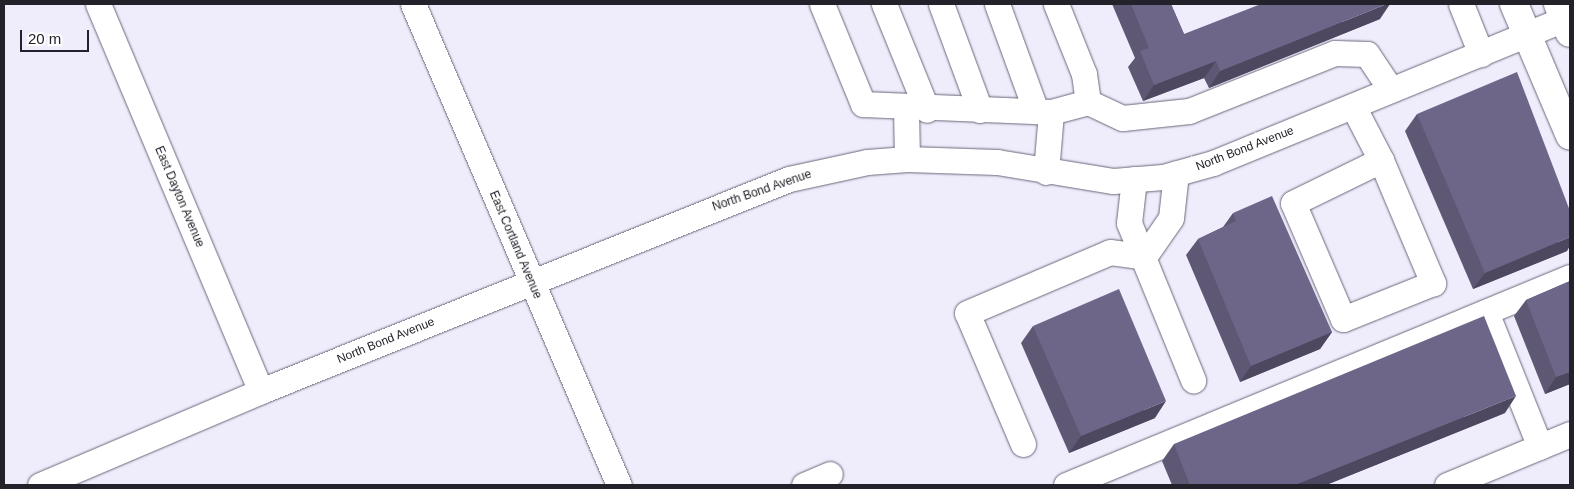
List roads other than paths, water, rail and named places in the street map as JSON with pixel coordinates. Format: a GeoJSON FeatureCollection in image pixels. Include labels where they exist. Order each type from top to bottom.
{"type":"FeatureCollection","features":[{"type":"Feature","properties":{"kind":"main road"},"geometry":{"type":"LineString","coordinates":[[1514,4],[1570,136]]}},
{"type":"Feature","properties":{"kind":"street","name":"East Dayton Avenue"},"geometry":{"type":"LineString","coordinates":[[98,4],[261,390]]}},
{"type":"Feature","properties":{"kind":"street","name":"East Cortland Avenue"},"geometry":{"type":"LineString","coordinates":[[413,4],[619,485]]}},
{"type":"Feature","properties":{"kind":"street"},"geometry":{"type":"LineString","coordinates":[[822,4],[863,104],[917,109],[1044,111],[1088,102],[1123,118],[1189,111],[1335,53],[1367,54],[1391,90]]}},
{"type":"Feature","properties":{"kind":"street"},"geometry":{"type":"LineString","coordinates":[[884,4],[917,109],[907,159]]}},
{"type":"Feature","properties":{"kind":"street"},"geometry":{"type":"LineString","coordinates":[[941,4],[980,110]]}},
{"type":"Feature","properties":{"kind":"street"},"geometry":{"type":"LineString","coordinates":[[997,4],[1044,111],[1046,172]]}},
{"type":"Feature","properties":{"kind":"street"},"geometry":{"type":"LineString","coordinates":[[1056,4],[1084,74],[1088,102]]}},
{"type":"Feature","properties":{"kind":"street"},"geometry":{"type":"LineString","coordinates":[[1461,4],[1482,54]]}},
{"type":"Feature","properties":{"kind":"street","name":"North Bond Avenue"},"geometry":{"type":"LineString","coordinates":[[40,485],[261,390],[788,179],[867,162],[907,159],[997,162],[1046,172],[1134,179],[1176,174],[1213,163],[1482,54],[1564,18]]}},
{"type":"Feature","properties":{"kind":"street"},"geometry":{"type":"LineString","coordinates":[[1354,106],[1381,160],[1433,283],[1343,319],[1293,203],[1381,160]]}},
{"type":"Feature","properties":{"kind":"street"},"geometry":{"type":"LineString","coordinates":[[1144,257],[1171,218],[1176,174]]}},
{"type":"Feature","properties":{"kind":"street"},"geometry":{"type":"LineString","coordinates":[[1134,179],[1129,223],[1193,380]]}},
{"type":"Feature","properties":{"kind":"street"},"geometry":{"type":"LineString","coordinates":[[1023,444],[967,313],[1110,252],[1144,257]]}},
{"type":"Feature","properties":{"kind":"street"},"geometry":{"type":"LineString","coordinates":[[1066,485],[1570,277]]}},
{"type":"Feature","properties":{"kind":"street"},"geometry":{"type":"LineString","coordinates":[[1486,312],[1540,447]]}},
{"type":"Feature","properties":{"kind":"street"},"geometry":{"type":"LineString","coordinates":[[1447,485],[1483,478],[1540,447],[1570,434]]}},
{"type":"Feature","properties":{"kind":"street"},"geometry":{"type":"LineString","coordinates":[[804,485],[830,474]]}}]}
